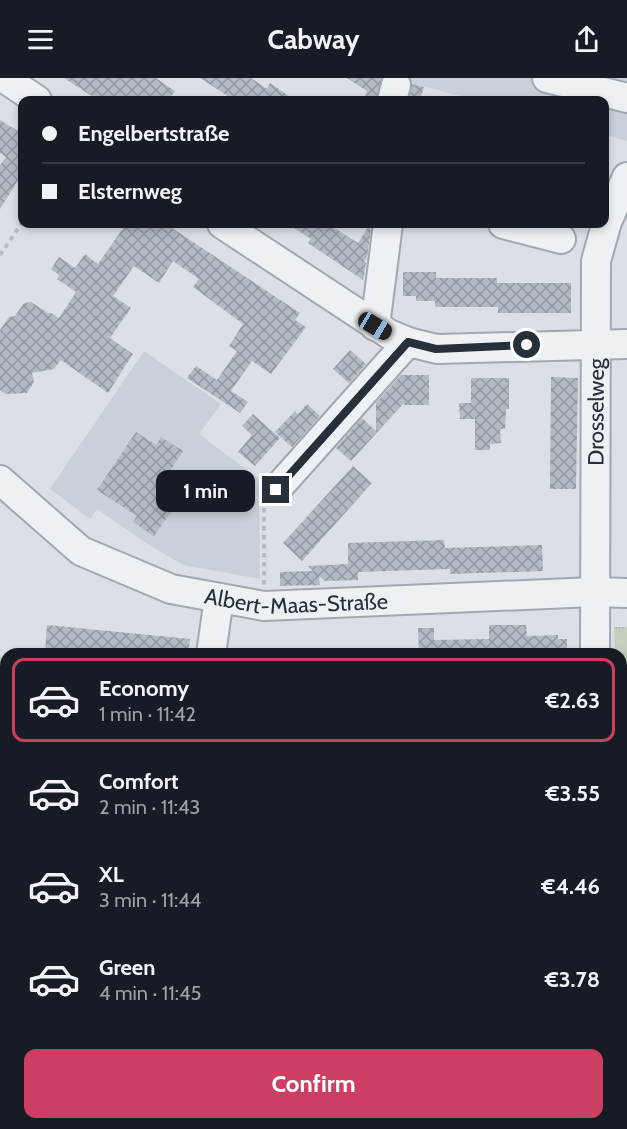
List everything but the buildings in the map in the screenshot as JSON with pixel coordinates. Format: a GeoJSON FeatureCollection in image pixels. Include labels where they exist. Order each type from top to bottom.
{"type":"FeatureCollection","features":[{"type":"Feature","properties":{"kind":"street"},"geometry":{"type":"LineString","coordinates":[[4,78],[31,96]]}},
{"type":"Feature","properties":{"kind":"street"},"geometry":{"type":"LineString","coordinates":[[548,78],[627,98]]}},
{"type":"Feature","properties":{"kind":"street","name":"Drosselweg"},"geometry":{"type":"LineString","coordinates":[[609,218],[627,177]]}},
{"type":"Feature","properties":{"kind":"street"},"geometry":{"type":"LineString","coordinates":[[228,228],[375,326],[408,342],[436,349],[595,343],[627,344]]}},
{"type":"Feature","properties":{"kind":"street"},"geometry":{"type":"LineString","coordinates":[[375,326],[387,228]]}},
{"type":"Feature","properties":{"kind":"street"},"geometry":{"type":"LineString","coordinates":[[518,228],[561,239]]}},
{"type":"Feature","properties":{"kind":"street","name":"Drosselweg"},"geometry":{"type":"LineString","coordinates":[[595,648],[596,261],[605,228]]}},
{"type":"Feature","properties":{"kind":"street"},"geometry":{"type":"LineString","coordinates":[[276,490],[408,342]]}},
{"type":"Feature","properties":{"kind":"street","name":"Albert-Maas-Straße"},"geometry":{"type":"LineString","coordinates":[[0,480],[81,551],[171,589],[219,598],[264,606],[594,592],[627,593]]}},
{"type":"Feature","properties":{"kind":"street"},"geometry":{"type":"LineString","coordinates":[[212,648],[219,598]]}},
{"type":"Feature","properties":{"kind":"path"},"geometry":{"type":"LineString","coordinates":[[0,255],[19,228]]}},
{"type":"Feature","properties":{"kind":"path"},"geometry":{"type":"LineString","coordinates":[[264,606],[264,506],[276,490]]}},
{"type":"Feature","properties":{"kind":"shaded area"},"geometry":{"type":"Polygon","coordinates":[[[392,78],[627,78],[627,141],[609,136],[609,96],[461,96],[392,78]]]}},
{"type":"Feature","properties":{"kind":"shaded area"},"geometry":{"type":"Polygon","coordinates":[[[144,351],[221,404],[199,434],[259,479],[260,579],[183,565],[97,509],[90,519],[50,489],[144,351]]]}},
{"type":"Feature","properties":{"kind":"green space"},"geometry":{"type":"Polygon","coordinates":[[[614,627],[627,627],[627,648],[615,648],[614,627]]]}},
{"type":"Feature","properties":{"kind":"route"},"geometry":{"type":"LineString","coordinates":[[276,490],[408,342],[436,349],[527,345]]}}]}
